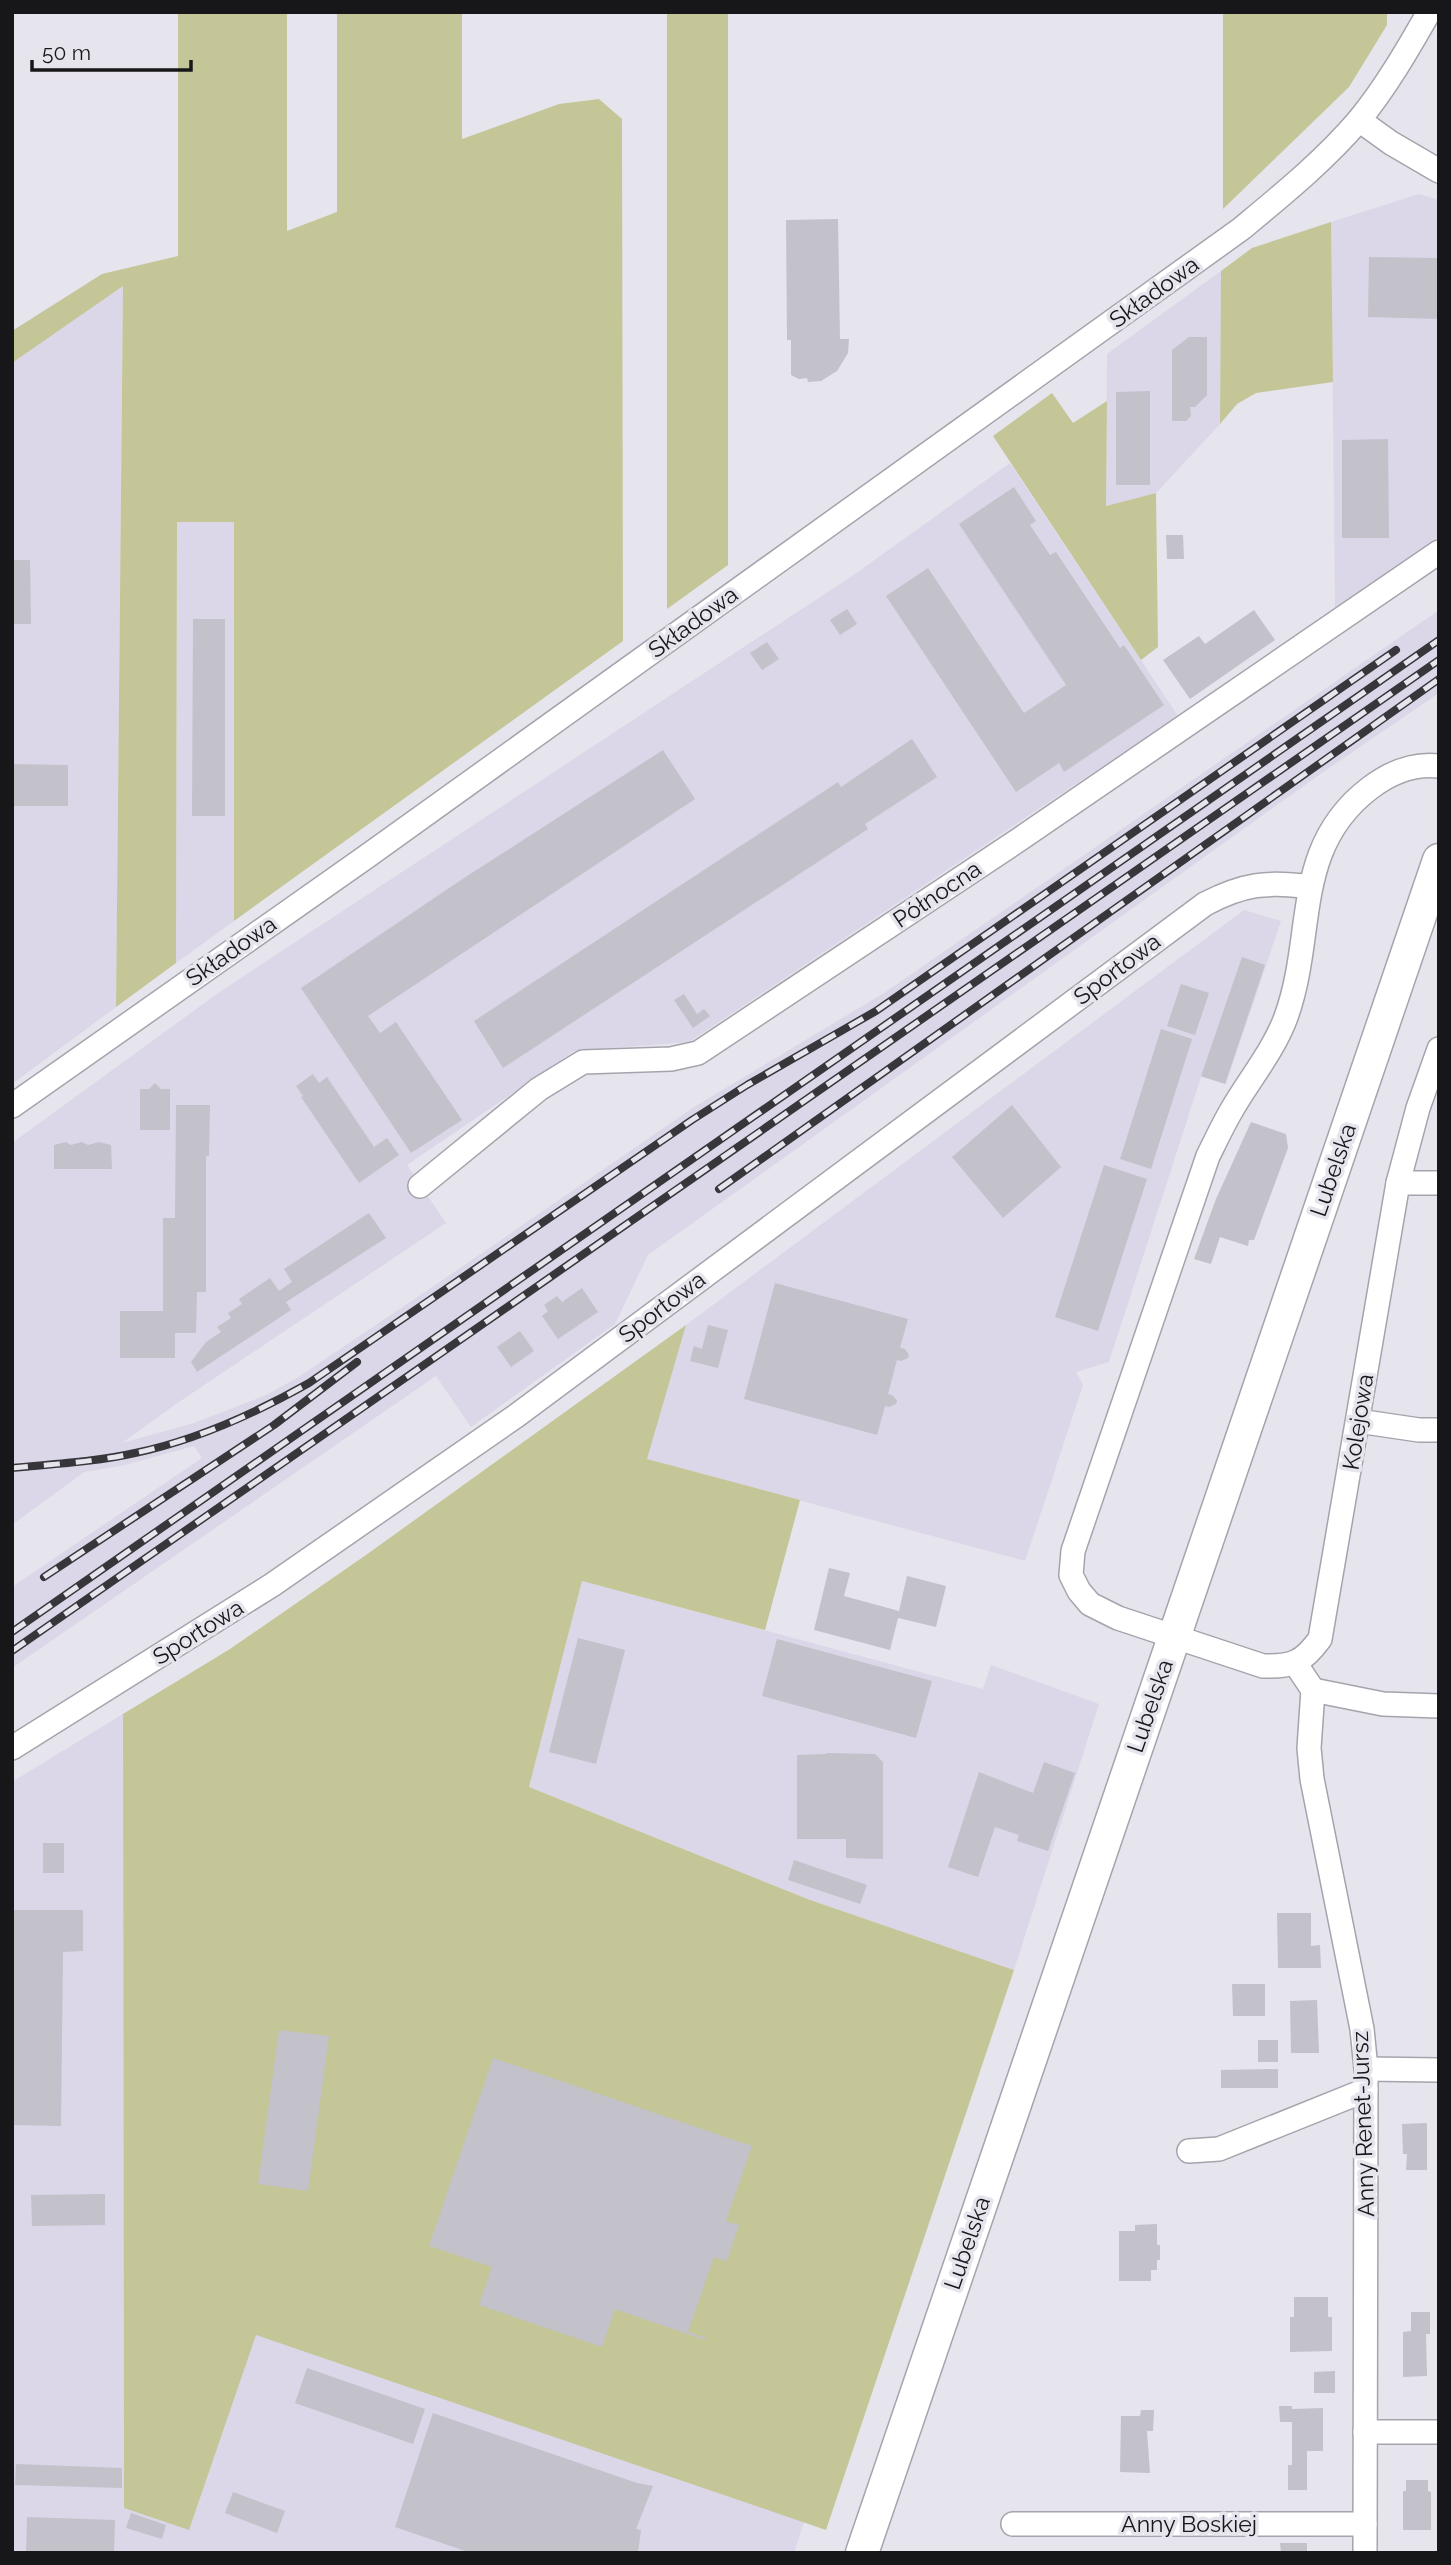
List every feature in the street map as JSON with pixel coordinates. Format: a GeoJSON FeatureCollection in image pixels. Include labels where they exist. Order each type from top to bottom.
{"type":"FeatureCollection","features":[{"type":"Feature","properties":{"kind":"main road","name":"Lubelska"},"geometry":{"type":"LineString","coordinates":[[862,2553],[1439,860]]}},
{"type":"Feature","properties":{"kind":"street","name":"Składowa"},"geometry":{"type":"LineString","coordinates":[[12,1107],[366,857],[1241,229],[1302,178],[1359,120],[1400,63],[1429,12]]}},
{"type":"Feature","properties":{"kind":"street"},"geometry":{"type":"LineString","coordinates":[[1359,120],[1391,143],[1439,171]]}},
{"type":"Feature","properties":{"kind":"street","name":"Północna"},"geometry":{"type":"LineString","coordinates":[[420,1186],[538,1089],[583,1062],[671,1059],[698,1053],[1020,839],[1439,552]]}},
{"type":"Feature","properties":{"kind":"street"},"geometry":{"type":"LineString","coordinates":[[1439,766],[1424,764],[1398,770],[1359,796],[1330,831],[1318,856],[1310,887],[1296,979],[1286,1017],[1270,1050],[1229,1114],[1208,1156],[1071,1560],[1071,1575],[1079,1591],[1090,1604],[1118,1618],[1263,1666],[1295,1663],[1313,1690],[1382,1704],[1439,1706]]}},
{"type":"Feature","properties":{"kind":"street","name":"Sportowa"},"geometry":{"type":"LineString","coordinates":[[12,1748],[272,1586],[516,1416],[1205,904],[1228,892],[1251,885],[1284,883],[1310,887]]}},
{"type":"Feature","properties":{"kind":"street","name":"Kolejowa"},"geometry":{"type":"LineString","coordinates":[[1295,1663],[1309,1655],[1321,1639],[1398,1183],[1418,1108],[1439,1049]]}},
{"type":"Feature","properties":{"kind":"street"},"geometry":{"type":"LineString","coordinates":[[1398,1183],[1439,1183]]}},
{"type":"Feature","properties":{"kind":"street"},"geometry":{"type":"LineString","coordinates":[[1358,1421],[1419,1430],[1439,1430]]}},
{"type":"Feature","properties":{"kind":"street","name":"Anny Renet-Jursz"},"geometry":{"type":"LineString","coordinates":[[1313,1690],[1309,1748],[1312,1779],[1362,2029],[1366,2080],[1365,2553]]}},
{"type":"Feature","properties":{"kind":"street"},"geometry":{"type":"LineString","coordinates":[[1189,2151],[1219,2149],[1366,2080],[1439,2070]]}},
{"type":"Feature","properties":{"kind":"street"},"geometry":{"type":"LineString","coordinates":[[1365,2432],[1439,2432]]}},
{"type":"Feature","properties":{"kind":"street","name":"Anny Boskiej"},"geometry":{"type":"LineString","coordinates":[[1013,2525],[1365,2524]]}},
{"type":"Feature","properties":{"kind":"shaded area"},"geometry":{"type":"Polygon","coordinates":[[[1419,194],[1439,200],[1439,536],[1335,608],[1331,222],[1419,194]]]}},
{"type":"Feature","properties":{"kind":"shaded area"},"geometry":{"type":"Polygon","coordinates":[[[1221,271],[1220,424],[1156,493],[1106,506],[1107,354],[1221,271]]]}},
{"type":"Feature","properties":{"kind":"shaded area"},"geometry":{"type":"Polygon","coordinates":[[[123,285],[116,1007],[12,1084],[12,363],[123,285]]]}},
{"type":"Feature","properties":{"kind":"shaded area"},"geometry":{"type":"Polygon","coordinates":[[[1010,463],[1178,716],[689,1042],[574,1051],[407,1165],[446,1223],[122,1443],[194,1423],[264,1396],[297,1378],[694,1107],[884,993],[1439,610],[1439,693],[1319,775],[648,1255],[615,1324],[471,1427],[436,1376],[12,1668],[12,1587],[202,1458],[194,1446],[121,1466],[84,1472],[12,1525],[12,1143],[221,991],[855,574],[1010,463]]]}},
{"type":"Feature","properties":{"kind":"shaded area"},"geometry":{"type":"Polygon","coordinates":[[[177,522],[234,522],[234,921],[176,963],[177,522]]]}},
{"type":"Feature","properties":{"kind":"shaded area"},"geometry":{"type":"Polygon","coordinates":[[[1244,910],[1281,921],[1226,1084],[1201,1077],[1109,1362],[1076,1372],[1083,1385],[1025,1561],[646,1459],[686,1325],[1244,910]]]}},
{"type":"Feature","properties":{"kind":"shaded area"},"geometry":{"type":"Polygon","coordinates":[[[582,1581],[983,1689],[991,1665],[1099,1704],[1014,1970],[810,1900],[529,1787],[582,1581]]]}},
{"type":"Feature","properties":{"kind":"shaded area"},"geometry":{"type":"Polygon","coordinates":[[[123,1714],[124,2508],[189,2529],[255,2334],[804,2522],[794,2553],[12,2553],[12,1782],[123,1714]]]}},
{"type":"Feature","properties":{"kind":"green space"},"geometry":{"type":"Polygon","coordinates":[[[178,12],[287,12],[287,231],[337,212],[337,12],[462,12],[462,139],[559,104],[599,99],[622,119],[623,641],[234,921],[234,522],[177,522],[176,963],[116,1007],[123,286],[12,363],[12,331],[102,274],[178,256],[178,12]]]}},
{"type":"Feature","properties":{"kind":"green space"},"geometry":{"type":"Polygon","coordinates":[[[667,12],[728,12],[728,565],[667,609],[667,12]]]}},
{"type":"Feature","properties":{"kind":"green space"},"geometry":{"type":"Polygon","coordinates":[[[1223,12],[1387,12],[1387,25],[1349,87],[1223,209],[1223,12]]]}},
{"type":"Feature","properties":{"kind":"green space"},"geometry":{"type":"Polygon","coordinates":[[[1331,222],[1333,382],[1256,393],[1237,404],[1220,424],[1221,271],[1252,248],[1331,222]]]}},
{"type":"Feature","properties":{"kind":"green space"},"geometry":{"type":"Polygon","coordinates":[[[1052,393],[1073,423],[1107,401],[1106,506],[1156,493],[1158,647],[1141,660],[993,436],[1052,393]]]}},
{"type":"Feature","properties":{"kind":"green space"},"geometry":{"type":"Polygon","coordinates":[[[686,1325],[647,1459],[800,1500],[765,1630],[582,1581],[529,1787],[810,1900],[1014,1970],[826,2530],[256,2335],[189,2530],[124,2508],[123,1714],[230,1649],[366,1555],[686,1325]]]}},
{"type":"Feature","properties":{"kind":"building"},"geometry":{"type":"Polygon","coordinates":[[[838,219],[840,339],[849,339],[848,353],[837,371],[821,381],[808,382],[807,378],[799,379],[791,375],[791,340],[787,340],[786,220],[838,219]]]}},
{"type":"Feature","properties":{"kind":"building"},"geometry":{"type":"Polygon","coordinates":[[[1369,257],[1439,258],[1439,319],[1368,317],[1369,257]]]}},
{"type":"Feature","properties":{"kind":"building"},"geometry":{"type":"Polygon","coordinates":[[[1189,337],[1207,337],[1207,395],[1195,407],[1190,407],[1191,416],[1186,421],[1172,421],[1172,350],[1189,337]]]}},
{"type":"Feature","properties":{"kind":"building"},"geometry":{"type":"Polygon","coordinates":[[[1150,391],[1150,485],[1116,485],[1116,392],[1150,391]]]}},
{"type":"Feature","properties":{"kind":"building"},"geometry":{"type":"Polygon","coordinates":[[[1388,439],[1389,538],[1342,538],[1342,440],[1388,439]]]}},
{"type":"Feature","properties":{"kind":"building"},"geometry":{"type":"Polygon","coordinates":[[[1014,487],[1036,521],[1030,525],[1050,555],[1056,552],[1120,648],[1124,645],[1164,705],[1064,772],[1059,763],[1016,792],[886,596],[928,568],[1024,713],[1066,685],[959,524],[1014,487]]]}},
{"type":"Feature","properties":{"kind":"building"},"geometry":{"type":"Polygon","coordinates":[[[1166,535],[1183,535],[1184,559],[1167,559],[1166,535]]]}},
{"type":"Feature","properties":{"kind":"building"},"geometry":{"type":"Polygon","coordinates":[[[12,560],[30,560],[31,624],[12,624],[12,560]]]}},
{"type":"Feature","properties":{"kind":"building"},"geometry":{"type":"Polygon","coordinates":[[[847,609],[857,624],[840,635],[830,620],[847,609]]]}},
{"type":"Feature","properties":{"kind":"building"},"geometry":{"type":"Polygon","coordinates":[[[1254,610],[1275,640],[1190,699],[1163,660],[1199,636],[1205,644],[1254,610]]]}},
{"type":"Feature","properties":{"kind":"building"},"geometry":{"type":"Polygon","coordinates":[[[193,619],[225,619],[225,816],[192,816],[193,619]]]}},
{"type":"Feature","properties":{"kind":"building"},"geometry":{"type":"Polygon","coordinates":[[[767,642],[779,659],[762,670],[750,653],[767,642]]]}},
{"type":"Feature","properties":{"kind":"building"},"geometry":{"type":"Polygon","coordinates":[[[912,739],[937,777],[865,824],[868,829],[503,1068],[474,1021],[838,782],[841,787],[912,739]]]}},
{"type":"Feature","properties":{"kind":"building"},"geometry":{"type":"Polygon","coordinates":[[[663,750],[695,799],[368,1016],[380,1033],[396,1022],[462,1120],[411,1153],[301,988],[464,878],[663,750]]]}},
{"type":"Feature","properties":{"kind":"building"},"geometry":{"type":"Polygon","coordinates":[[[12,764],[68,765],[68,806],[12,806],[12,764]]]}},
{"type":"Feature","properties":{"kind":"building"},"geometry":{"type":"Polygon","coordinates":[[[1242,957],[1265,965],[1225,1084],[1201,1076],[1242,957]]]}},
{"type":"Feature","properties":{"kind":"building"},"geometry":{"type":"Polygon","coordinates":[[[1181,984],[1209,993],[1195,1035],[1167,1026],[1181,984]]]}},
{"type":"Feature","properties":{"kind":"building"},"geometry":{"type":"Polygon","coordinates":[[[684,994],[697,1014],[704,1009],[710,1016],[693,1028],[674,1000],[684,994]]]}},
{"type":"Feature","properties":{"kind":"building"},"geometry":{"type":"Polygon","coordinates":[[[1161,1029],[1192,1039],[1151,1169],[1120,1159],[1161,1029]]]}},
{"type":"Feature","properties":{"kind":"building"},"geometry":{"type":"Polygon","coordinates":[[[313,1074],[319,1083],[327,1077],[374,1147],[387,1138],[399,1155],[359,1183],[296,1086],[313,1074]]]}},
{"type":"Feature","properties":{"kind":"building"},"geometry":{"type":"Polygon","coordinates":[[[155,1083],[161,1089],[170,1089],[170,1130],[140,1130],[140,1089],[149,1089],[155,1083]]]}},
{"type":"Feature","properties":{"kind":"building"},"geometry":{"type":"Polygon","coordinates":[[[176,1105],[210,1105],[209,1156],[206,1156],[206,1292],[197,1292],[196,1333],[175,1333],[175,1358],[120,1358],[120,1311],[163,1311],[163,1218],[175,1218],[176,1105]]]}},
{"type":"Feature","properties":{"kind":"building"},"geometry":{"type":"Polygon","coordinates":[[[1012,1105],[1061,1167],[1003,1218],[952,1157],[1012,1105]]]}},
{"type":"Feature","properties":{"kind":"building"},"geometry":{"type":"Polygon","coordinates":[[[1251,1122],[1286,1134],[1288,1148],[1254,1240],[1249,1240],[1248,1246],[1220,1237],[1211,1264],[1194,1259],[1216,1199],[1251,1122]]]}},
{"type":"Feature","properties":{"kind":"building"},"geometry":{"type":"Polygon","coordinates":[[[66,1142],[71,1145],[99,1142],[111,1145],[112,1169],[54,1169],[54,1145],[66,1142]]]}},
{"type":"Feature","properties":{"kind":"building"},"geometry":{"type":"Polygon","coordinates":[[[1104,1165],[1147,1179],[1098,1331],[1055,1317],[1104,1165]]]}},
{"type":"Feature","properties":{"kind":"building"},"geometry":{"type":"Polygon","coordinates":[[[369,1213],[386,1238],[286,1302],[291,1310],[197,1372],[191,1362],[206,1342],[221,1332],[217,1327],[231,1318],[228,1313],[242,1304],[239,1299],[270,1278],[279,1291],[292,1282],[284,1269],[369,1213]]]}},
{"type":"Feature","properties":{"kind":"building"},"geometry":{"type":"Polygon","coordinates":[[[775,1283],[908,1319],[900,1348],[905,1349],[909,1355],[901,1361],[897,1360],[888,1394],[897,1400],[896,1404],[885,1406],[877,1435],[744,1399],[775,1283]]]}},
{"type":"Feature","properties":{"kind":"building"},"geometry":{"type":"Polygon","coordinates":[[[582,1288],[598,1312],[558,1339],[542,1316],[548,1311],[544,1305],[557,1296],[562,1302],[582,1288]]]}},
{"type":"Feature","properties":{"kind":"building"},"geometry":{"type":"Polygon","coordinates":[[[708,1325],[728,1330],[718,1368],[690,1361],[694,1346],[702,1349],[708,1325]]]}},
{"type":"Feature","properties":{"kind":"building"},"geometry":{"type":"Polygon","coordinates":[[[520,1331],[534,1351],[511,1367],[497,1347],[520,1331]]]}},
{"type":"Feature","properties":{"kind":"building"},"geometry":{"type":"Polygon","coordinates":[[[829,1568],[850,1573],[844,1596],[899,1611],[907,1576],[946,1586],[936,1627],[898,1618],[890,1650],[814,1630],[829,1568]]]}},
{"type":"Feature","properties":{"kind":"building"},"geometry":{"type":"Polygon","coordinates":[[[578,1638],[625,1650],[596,1764],[549,1752],[578,1638]]]}},
{"type":"Feature","properties":{"kind":"building"},"geometry":{"type":"Polygon","coordinates":[[[777,1639],[932,1681],[916,1738],[762,1696],[777,1639]]]}},
{"type":"Feature","properties":{"kind":"building"},"geometry":{"type":"Polygon","coordinates":[[[875,1754],[883,1762],[883,1859],[846,1858],[846,1839],[797,1839],[797,1755],[875,1754]]]}},
{"type":"Feature","properties":{"kind":"building"},"geometry":{"type":"Polygon","coordinates":[[[1044,1762],[1075,1773],[1048,1851],[1017,1841],[1019,1835],[995,1827],[978,1877],[948,1867],[979,1772],[1033,1793],[1044,1762]]]}},
{"type":"Feature","properties":{"kind":"building"},"geometry":{"type":"Polygon","coordinates":[[[43,1843],[64,1843],[64,1873],[43,1873],[43,1843]]]}},
{"type":"Feature","properties":{"kind":"building"},"geometry":{"type":"Polygon","coordinates":[[[794,1860],[867,1885],[860,1904],[788,1880],[794,1860]]]}},
{"type":"Feature","properties":{"kind":"building"},"geometry":{"type":"Polygon","coordinates":[[[12,1910],[83,1910],[83,1951],[63,1952],[61,2126],[12,2125],[12,1910]]]}},
{"type":"Feature","properties":{"kind":"building"},"geometry":{"type":"Polygon","coordinates":[[[1277,1913],[1311,1913],[1311,1946],[1320,1945],[1321,1968],[1278,1968],[1277,1913]]]}},
{"type":"Feature","properties":{"kind":"building"},"geometry":{"type":"Polygon","coordinates":[[[1232,1984],[1265,1984],[1265,2016],[1233,2016],[1232,1984]]]}},
{"type":"Feature","properties":{"kind":"building"},"geometry":{"type":"Polygon","coordinates":[[[1317,2000],[1319,2053],[1291,2053],[1290,2001],[1317,2000]]]}},
{"type":"Feature","properties":{"kind":"building"},"geometry":{"type":"Polygon","coordinates":[[[279,2030],[329,2036],[308,2191],[258,2184],[279,2030]]]}},
{"type":"Feature","properties":{"kind":"building"},"geometry":{"type":"Polygon","coordinates":[[[1258,2040],[1278,2040],[1278,2062],[1258,2062],[1258,2040]]]}},
{"type":"Feature","properties":{"kind":"building"},"geometry":{"type":"Polygon","coordinates":[[[493,2058],[752,2146],[726,2221],[739,2225],[727,2261],[714,2257],[688,2332],[706,2338],[705,2340],[615,2309],[602,2347],[479,2305],[492,2267],[429,2246],[493,2058]]]}},
{"type":"Feature","properties":{"kind":"building"},"geometry":{"type":"Polygon","coordinates":[[[1278,2069],[1278,2088],[1221,2088],[1221,2070],[1278,2069]]]}},
{"type":"Feature","properties":{"kind":"building"},"geometry":{"type":"Polygon","coordinates":[[[1427,2123],[1427,2170],[1406,2170],[1407,2154],[1403,2154],[1402,2124],[1427,2123]]]}},
{"type":"Feature","properties":{"kind":"building"},"geometry":{"type":"Polygon","coordinates":[[[105,2194],[105,2225],[32,2226],[31,2195],[105,2194]]]}},
{"type":"Feature","properties":{"kind":"building"},"geometry":{"type":"Polygon","coordinates":[[[1157,2224],[1160,2260],[1157,2260],[1157,2270],[1151,2270],[1151,2281],[1119,2281],[1119,2231],[1135,2231],[1135,2225],[1157,2224]]]}},
{"type":"Feature","properties":{"kind":"building"},"geometry":{"type":"Polygon","coordinates":[[[1294,2297],[1328,2297],[1328,2317],[1332,2317],[1332,2351],[1290,2352],[1290,2317],[1294,2317],[1294,2297]]]}},
{"type":"Feature","properties":{"kind":"building"},"geometry":{"type":"Polygon","coordinates":[[[1411,2312],[1430,2312],[1430,2334],[1426,2334],[1427,2376],[1403,2377],[1403,2332],[1411,2331],[1411,2312]]]}},
{"type":"Feature","properties":{"kind":"building"},"geometry":{"type":"Polygon","coordinates":[[[307,2368],[425,2409],[413,2444],[295,2403],[307,2368]]]}},
{"type":"Feature","properties":{"kind":"building"},"geometry":{"type":"Polygon","coordinates":[[[1335,2371],[1335,2393],[1314,2393],[1314,2372],[1335,2371]]]}},
{"type":"Feature","properties":{"kind":"building"},"geometry":{"type":"Polygon","coordinates":[[[1279,2406],[1292,2406],[1292,2409],[1323,2408],[1323,2451],[1307,2451],[1307,2490],[1288,2490],[1288,2465],[1292,2465],[1292,2422],[1280,2422],[1279,2406]]]}},
{"type":"Feature","properties":{"kind":"building"},"geometry":{"type":"Polygon","coordinates":[[[1141,2410],[1154,2410],[1153,2431],[1147,2431],[1150,2473],[1120,2472],[1121,2416],[1140,2416],[1141,2410]]]}},
{"type":"Feature","properties":{"kind":"building"},"geometry":{"type":"Polygon","coordinates":[[[433,2413],[637,2483],[653,2486],[636,2529],[641,2530],[638,2553],[471,2553],[395,2527],[433,2413]]]}},
{"type":"Feature","properties":{"kind":"building"},"geometry":{"type":"Polygon","coordinates":[[[16,2464],[122,2468],[122,2488],[15,2485],[16,2464]]]}},
{"type":"Feature","properties":{"kind":"building"},"geometry":{"type":"Polygon","coordinates":[[[1406,2480],[1428,2480],[1428,2491],[1431,2492],[1431,2530],[1403,2530],[1403,2491],[1406,2491],[1406,2480]]]}},
{"type":"Feature","properties":{"kind":"building"},"geometry":{"type":"Polygon","coordinates":[[[233,2492],[285,2511],[277,2533],[225,2513],[233,2492]]]}},
{"type":"Feature","properties":{"kind":"building"},"geometry":{"type":"Polygon","coordinates":[[[131,2513],[166,2525],[162,2539],[126,2528],[131,2513]]]}},
{"type":"Feature","properties":{"kind":"building"},"geometry":{"type":"Polygon","coordinates":[[[27,2517],[115,2520],[114,2553],[26,2553],[27,2517]]]}},
{"type":"Feature","properties":{"kind":"building"},"geometry":{"type":"Polygon","coordinates":[[[1280,2543],[1307,2543],[1307,2553],[1281,2553],[1280,2543]]]}},
{"type":"Feature","properties":{"kind":"railway"},"geometry":{"type":"LineString","coordinates":[[12,1632],[1439,640]]}},
{"type":"Feature","properties":{"kind":"railway"},"geometry":{"type":"LineString","coordinates":[[12,1468],[105,1459],[158,1448],[225,1425],[309,1383],[692,1120],[876,1011],[1396,650]]}},
{"type":"Feature","properties":{"kind":"railway"},"geometry":{"type":"LineString","coordinates":[[12,1651],[1439,660]]}},
{"type":"Feature","properties":{"kind":"railway"},"geometry":{"type":"LineString","coordinates":[[719,1189],[1439,679]]}},
{"type":"Feature","properties":{"kind":"railway"},"geometry":{"type":"LineString","coordinates":[[44,1577],[274,1425],[357,1362]]}}]}
